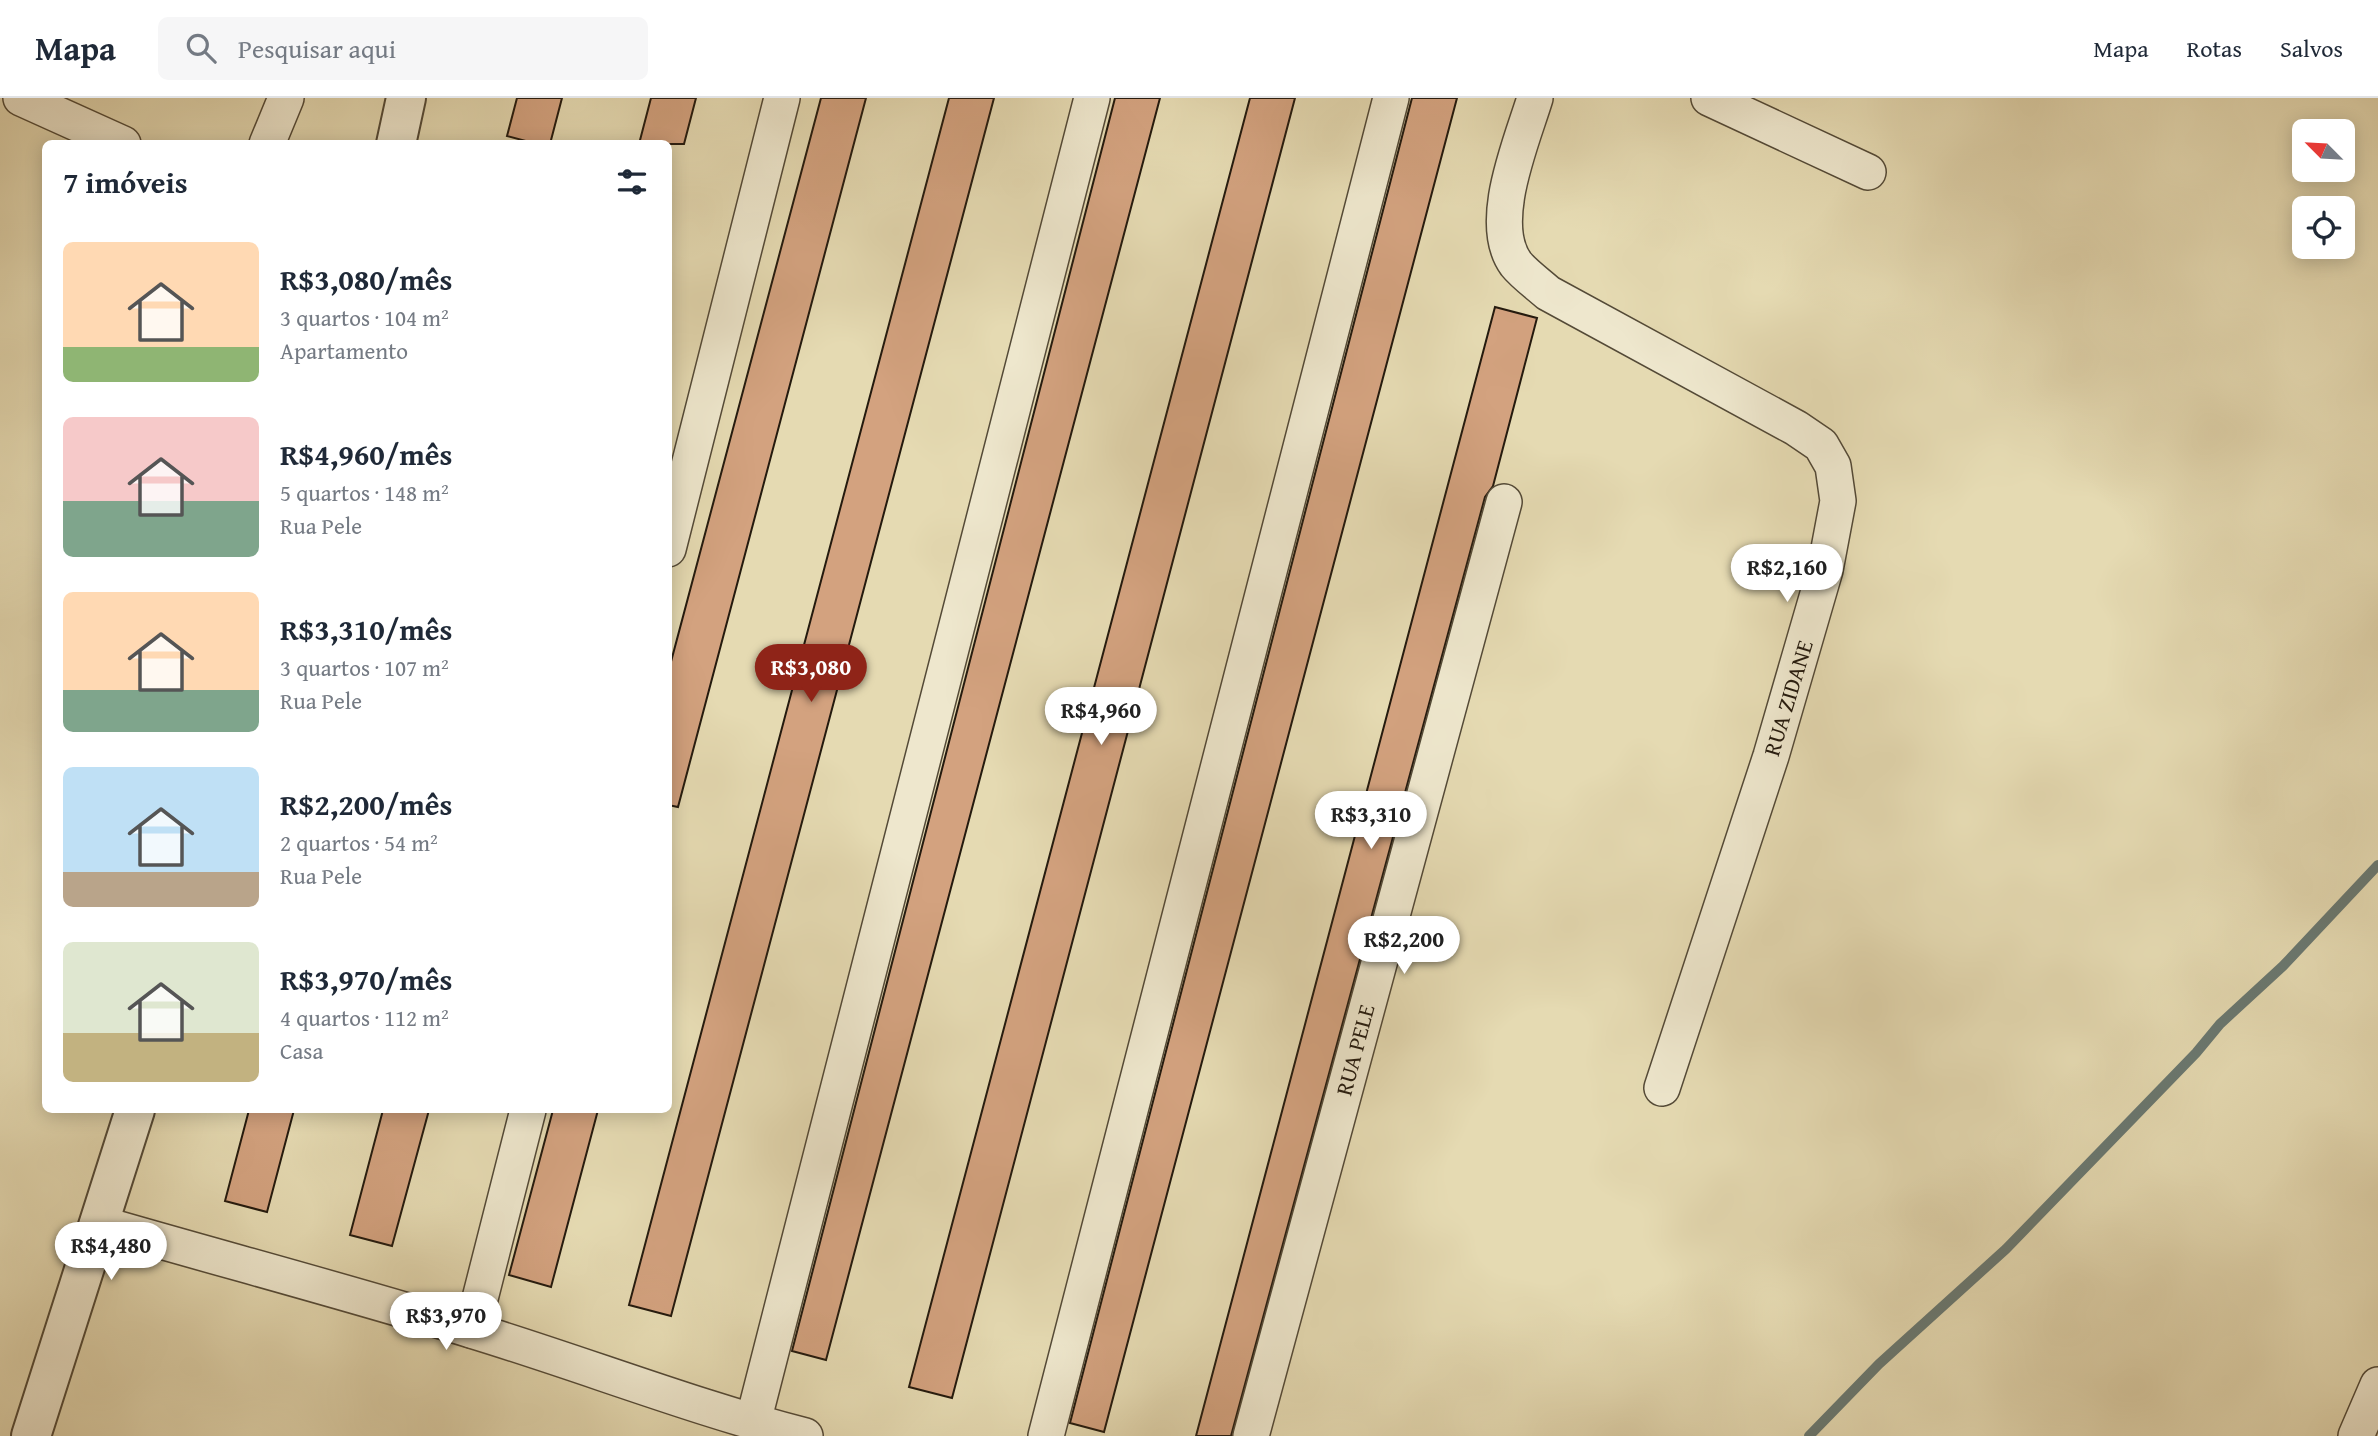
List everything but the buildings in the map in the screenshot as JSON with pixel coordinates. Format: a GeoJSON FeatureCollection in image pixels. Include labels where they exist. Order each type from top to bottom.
{"type":"FeatureCollection","features":[{"type":"Feature","properties":{"kind":"street"},"geometry":{"type":"LineString","coordinates":[[21,98],[113,140]]}},
{"type":"Feature","properties":{"kind":"street"},"geometry":{"type":"LineString","coordinates":[[269,140],[286,98]]}},
{"type":"Feature","properties":{"kind":"street"},"geometry":{"type":"LineString","coordinates":[[398,140],[406,98]]}},
{"type":"Feature","properties":{"kind":"street"},"geometry":{"type":"LineString","coordinates":[[672,533],[782,98]]}},
{"type":"Feature","properties":{"kind":"street"},"geometry":{"type":"LineString","coordinates":[[753,1422],[1092,98]]}},
{"type":"Feature","properties":{"kind":"street"},"geometry":{"type":"LineString","coordinates":[[1046,1436],[1391,98]]}},
{"type":"Feature","properties":{"kind":"street","name":"RUA ZIDANE"},"geometry":{"type":"LineString","coordinates":[[1535,98],[1507,189],[1504,231],[1515,263],[1548,293],[1796,428],[1821,445],[1833,466],[1838,501],[1825,570],[1811,623],[1771,756],[1662,1088]]}},
{"type":"Feature","properties":{"kind":"street"},"geometry":{"type":"LineString","coordinates":[[1709,98],[1868,172]]}},
{"type":"Feature","properties":{"kind":"street","name":"RUA PELE"},"geometry":{"type":"LineString","coordinates":[[1251,1436],[1504,502]]}},
{"type":"Feature","properties":{"kind":"street"},"geometry":{"type":"LineString","coordinates":[[31,1436],[134,1113]]}},
{"type":"Feature","properties":{"kind":"street"},"geometry":{"type":"LineString","coordinates":[[472,1330],[527,1113]]}},
{"type":"Feature","properties":{"kind":"street"},"geometry":{"type":"LineString","coordinates":[[98,1223],[472,1330],[753,1422],[805,1436]]}},
{"type":"Feature","properties":{"kind":"street"},"geometry":{"type":"LineString","coordinates":[[2356,1436],[2378,1385]]}},
{"type":"Feature","properties":{"kind":"waterway"},"geometry":{"type":"LineString","coordinates":[[1809,1436],[1879,1364],[2006,1249],[2196,1053],[2220,1024],[2283,966],[2378,865]]}}]}
